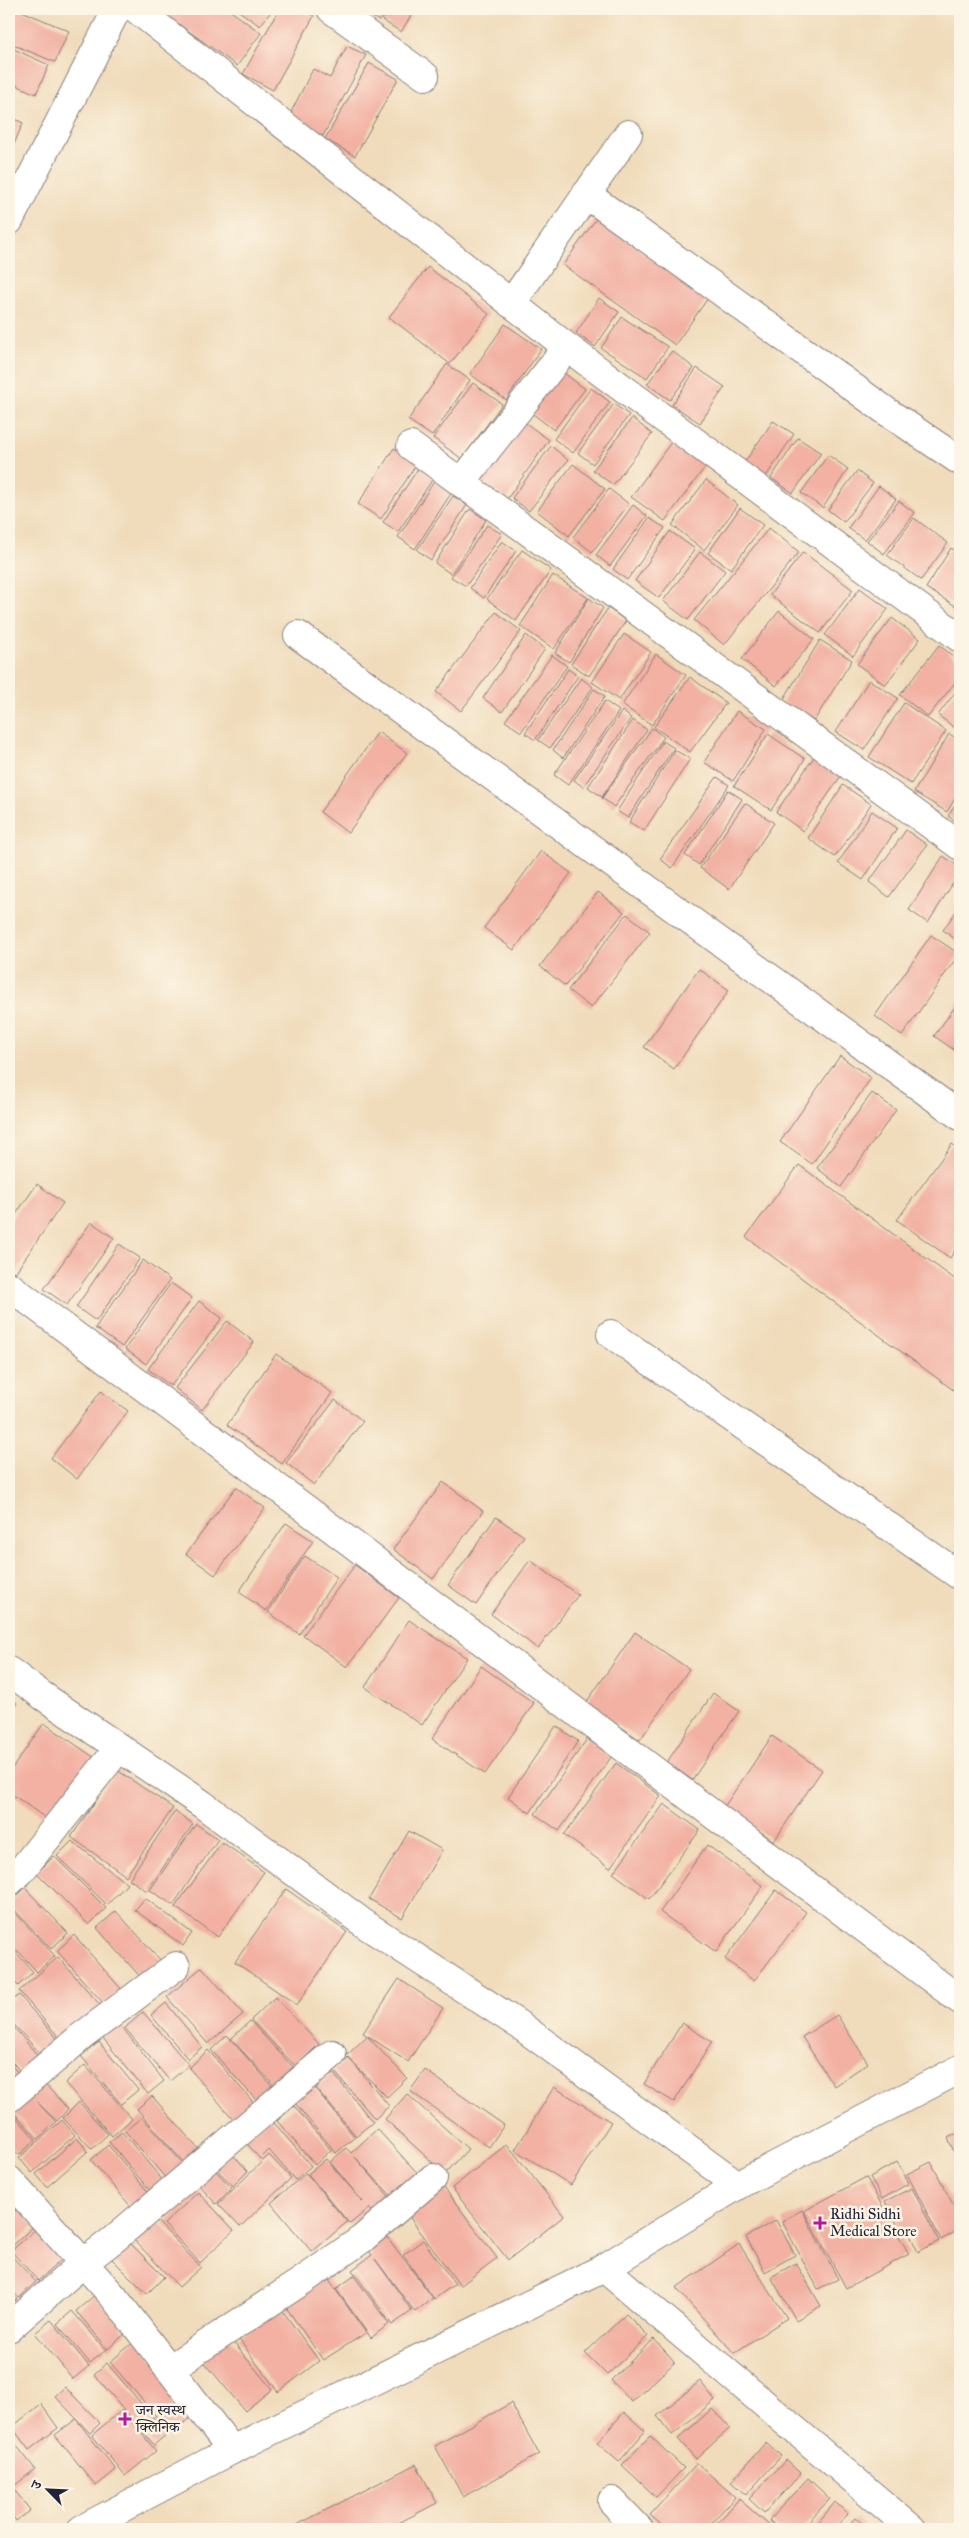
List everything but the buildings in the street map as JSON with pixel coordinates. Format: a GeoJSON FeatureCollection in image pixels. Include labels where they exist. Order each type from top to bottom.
{"type":"FeatureCollection","features":[{"type":"Feature","properties":{"kind":"street"},"geometry":{"type":"LineString","coordinates":[[9,221],[117,9]]}},
{"type":"Feature","properties":{"kind":"street"},"geometry":{"type":"LineString","coordinates":[[136,9],[567,347],[960,638]]}},
{"type":"Feature","properties":{"kind":"street"},"geometry":{"type":"LineString","coordinates":[[330,9],[425,76]]}},
{"type":"Feature","properties":{"kind":"street"},"geometry":{"type":"LineString","coordinates":[[512,304],[628,134]]}},
{"type":"Feature","properties":{"kind":"street"},"geometry":{"type":"LineString","coordinates":[[586,194],[886,411],[960,461]]}},
{"type":"Feature","properties":{"kind":"street"},"geometry":{"type":"LineString","coordinates":[[461,483],[567,347]]}},
{"type":"Feature","properties":{"kind":"street"},"geometry":{"type":"LineString","coordinates":[[410,446],[960,846]]}},
{"type":"Feature","properties":{"kind":"street"},"geometry":{"type":"LineString","coordinates":[[298,635],[960,1116]]}},
{"type":"Feature","properties":{"kind":"street"},"geometry":{"type":"LineString","coordinates":[[9,1286],[960,2000]]}},
{"type":"Feature","properties":{"kind":"street"},"geometry":{"type":"LineString","coordinates":[[610,1334],[960,1576]]}},
{"type":"Feature","properties":{"kind":"street"},"geometry":{"type":"LineString","coordinates":[[9,1671],[202,1804],[366,1925],[522,2026],[738,2185]]}},
{"type":"Feature","properties":{"kind":"street"},"geometry":{"type":"LineString","coordinates":[[9,1882],[20,1872],[119,1748]]}},
{"type":"Feature","properties":{"kind":"street"},"geometry":{"type":"LineString","coordinates":[[9,2098],[82,2036],[176,1966]]}},
{"type":"Feature","properties":{"kind":"street"},"geometry":{"type":"LineString","coordinates":[[9,2328],[83,2263],[114,2240],[332,2054]]}},
{"type":"Feature","properties":{"kind":"street"},"geometry":{"type":"LineString","coordinates":[[82,2529],[232,2450],[604,2268],[738,2185],[960,2069]]}},
{"type":"Feature","properties":{"kind":"street"},"geometry":{"type":"LineString","coordinates":[[169,2368],[362,2239],[433,2178]]}},
{"type":"Feature","properties":{"kind":"street"},"geometry":{"type":"LineString","coordinates":[[9,2180],[112,2296],[232,2450]]}},
{"type":"Feature","properties":{"kind":"street"},"geometry":{"type":"LineString","coordinates":[[604,2268],[912,2529]]}},
{"type":"Feature","properties":{"kind":"street"},"geometry":{"type":"LineString","coordinates":[[612,2501],[638,2529]]}},
{"type":"Feature","properties":{"kind":"place","name":"Ridhi Sidhi Medical Store"},"geometry":{"type":"Point","coordinates":[820,2223]}},
{"type":"Feature","properties":{"kind":"place","name":"जन स्वस्थ क्लिनिक"},"geometry":{"type":"Point","coordinates":[125,2419]}}]}
